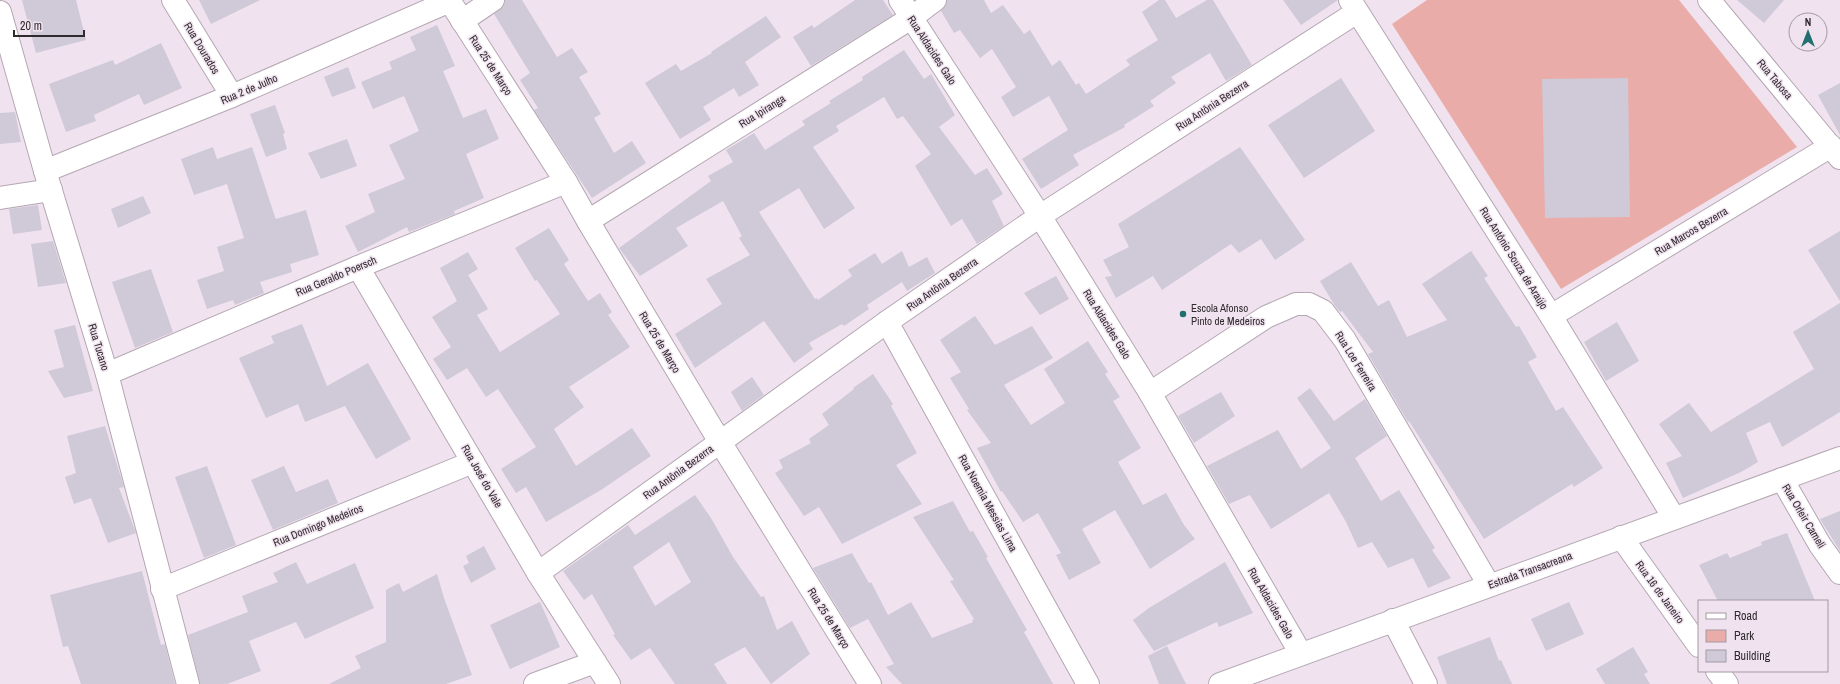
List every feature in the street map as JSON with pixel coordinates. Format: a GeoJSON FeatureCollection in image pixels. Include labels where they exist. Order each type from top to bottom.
{"type":"FeatureCollection","features":[{"type":"Feature","properties":{"kind":"street","name":"Rua Dourados"},"geometry":{"type":"LineString","coordinates":[[173,0],[232,96]]}},
{"type":"Feature","properties":{"kind":"street"},"geometry":{"type":"LineString","coordinates":[[462,21],[492,0]]}},
{"type":"Feature","properties":{"kind":"street","name":"Rua Ipiranga"},"geometry":{"type":"LineString","coordinates":[[588,222],[906,9],[935,0]]}},
{"type":"Feature","properties":{"kind":"street","name":"Rua Tabosa"},"geometry":{"type":"LineString","coordinates":[[1710,0],[1836,152]]}},
{"type":"Feature","properties":{"kind":"street","name":"Rua 2 de Julho"},"geometry":{"type":"LineString","coordinates":[[0,198],[48,180],[232,96],[450,1]]}},
{"type":"Feature","properties":{"kind":"street","name":"Rua 25 de Março"},"geometry":{"type":"LineString","coordinates":[[450,1],[566,182],[588,222],[720,442],[870,684]]}},
{"type":"Feature","properties":{"kind":"street","name":"Rua Antônia Bezerra"},"geometry":{"type":"LineString","coordinates":[[538,573],[888,322],[1040,216],[1354,6]]}},
{"type":"Feature","properties":{"kind":"street","name":"Rua Antônio Souza de Araújo"},"geometry":{"type":"LineString","coordinates":[[1354,6],[1551,316],[1674,518]]}},
{"type":"Feature","properties":{"kind":"street","name":"Rua Aldacides Galo"},"geometry":{"type":"LineString","coordinates":[[906,9],[1040,216],[1150,393],[1301,654]]}},
{"type":"Feature","properties":{"kind":"street","name":"Rua Tucano"},"geometry":{"type":"LineString","coordinates":[[0,12],[48,180],[107,374],[188,684]]}},
{"type":"Feature","properties":{"kind":"street","name":"Rua Marcos Bezerra"},"geometry":{"type":"LineString","coordinates":[[1551,316],[1836,152]]}},
{"type":"Feature","properties":{"kind":"street","name":"Rua Geraldo Poersch"},"geometry":{"type":"LineString","coordinates":[[107,374],[358,267],[566,182]]}},
{"type":"Feature","properties":{"kind":"street","name":"Rua José do Vale"},"geometry":{"type":"LineString","coordinates":[[358,267],[538,573],[609,684]]}},
{"type":"Feature","properties":{"kind":"street","name":"Rua Loe Ferreira"},"geometry":{"type":"LineString","coordinates":[[1150,393],[1266,317],[1296,304],[1309,304],[1323,311],[1345,340],[1489,585]]}},
{"type":"Feature","properties":{"kind":"street","name":"Rua Noemia Messias Lima"},"geometry":{"type":"LineString","coordinates":[[888,322],[1088,684]]}},
{"type":"Feature","properties":{"kind":"street","name":"Estrada Transacreana"},"geometry":{"type":"LineString","coordinates":[[1220,684],[1840,458]]}},
{"type":"Feature","properties":{"kind":"street","name":"Rua Domingo Medeiros"},"geometry":{"type":"LineString","coordinates":[[162,589],[473,462]]}},
{"type":"Feature","properties":{"kind":"street","name":"Rua Orleir Cameli"},"geometry":{"type":"LineString","coordinates":[[1782,479],[1820,545],[1840,573]]}},
{"type":"Feature","properties":{"kind":"street","name":"Rua 16 de Janeiro"},"geometry":{"type":"LineString","coordinates":[[1621,538],[1698,645]]}},
{"type":"Feature","properties":{"kind":"street"},"geometry":{"type":"LineString","coordinates":[[1393,620],[1426,684]]}},
{"type":"Feature","properties":{"kind":"street"},"geometry":{"type":"LineString","coordinates":[[535,684],[595,662]]}},
{"type":"Feature","properties":{"kind":"street"},"geometry":{"type":"LineString","coordinates":[[1718,672],[1727,684]]}},
{"type":"Feature","properties":{"kind":"green space"},"geometry":{"type":"Polygon","coordinates":[[[1427,0],[1679,0],[1797,147],[1561,289],[1392,24],[1427,0]]]}},
{"type":"Feature","properties":{"kind":"building"},"geometry":{"type":"Polygon","coordinates":[[[22,0],[76,0],[86,40],[36,53],[22,0]]]}},
{"type":"Feature","properties":{"kind":"building"},"geometry":{"type":"Polygon","coordinates":[[[199,0],[260,0],[211,24],[199,0]]]}},
{"type":"Feature","properties":{"kind":"building"},"geometry":{"type":"Polygon","coordinates":[[[505,0],[522,0],[557,57],[572,48],[588,72],[579,77],[601,114],[594,118],[614,153],[632,141],[646,163],[592,198],[534,110],[538,108],[520,80],[530,73],[494,14],[504,6],[505,0]]]}},
{"type":"Feature","properties":{"kind":"building"},"geometry":{"type":"Polygon","coordinates":[[[855,0],[883,0],[893,15],[811,66],[793,37],[812,25],[814,28],[855,0]]]}},
{"type":"Feature","properties":{"kind":"building"},"geometry":{"type":"Polygon","coordinates":[[[947,0],[984,0],[991,13],[1003,5],[1024,34],[1030,30],[1052,66],[1060,60],[1076,85],[1079,83],[1086,94],[1130,65],[1126,60],[1158,40],[1142,12],[1159,0],[1165,0],[1176,18],[1207,0],[1213,0],[1252,65],[1226,81],[1210,53],[1171,77],[1176,83],[1150,101],[1154,106],[1124,125],[1125,127],[1073,155],[1079,165],[1041,189],[1022,159],[1068,130],[1049,96],[1013,117],[1001,97],[1016,87],[992,49],[980,58],[960,30],[954,33],[941,11],[946,5],[947,0]]]}},
{"type":"Feature","properties":{"kind":"building"},"geometry":{"type":"Polygon","coordinates":[[[1283,0],[1338,0],[1301,25],[1283,0]]]}},
{"type":"Feature","properties":{"kind":"building"},"geometry":{"type":"Polygon","coordinates":[[[1737,0],[1784,0],[1764,23],[1737,0]]]}},
{"type":"Feature","properties":{"kind":"building"},"geometry":{"type":"Polygon","coordinates":[[[766,16],[781,37],[745,62],[759,85],[739,97],[734,88],[703,107],[711,120],[680,139],[645,83],[676,64],[681,71],[712,53],[711,52],[766,16]]]}},
{"type":"Feature","properties":{"kind":"building"},"geometry":{"type":"Polygon","coordinates":[[[437,25],[455,66],[443,71],[463,118],[486,109],[499,139],[466,154],[484,198],[454,211],[455,214],[409,232],[407,227],[358,252],[345,226],[375,212],[368,194],[405,179],[389,145],[419,131],[404,96],[373,109],[361,82],[392,69],[389,62],[416,50],[410,37],[437,25]]]}},
{"type":"Feature","properties":{"kind":"building"},"geometry":{"type":"Polygon","coordinates":[[[161,43],[182,88],[144,105],[139,94],[94,115],[96,121],[66,132],[49,84],[113,60],[115,65],[161,43]]]}},
{"type":"Feature","properties":{"kind":"building"},"geometry":{"type":"Polygon","coordinates":[[[904,50],[924,79],[931,74],[955,115],[939,127],[975,175],[987,168],[1003,194],[992,201],[1004,226],[977,244],[962,219],[951,226],[915,166],[931,154],[903,116],[897,119],[884,97],[836,126],[839,131],[813,147],[855,208],[824,229],[799,188],[759,212],[815,299],[817,298],[818,300],[852,276],[848,270],[875,253],[882,264],[902,251],[909,267],[927,257],[935,273],[907,291],[902,282],[867,305],[869,309],[844,326],[842,324],[809,343],[813,349],[794,363],[764,321],[695,368],[675,334],[722,304],[706,279],[750,255],[739,238],[742,236],[723,201],[676,228],[688,246],[640,276],[619,248],[711,181],[708,176],[733,162],[726,150],[754,133],[765,150],[805,125],[802,121],[831,103],[829,101],[863,80],[862,77],[904,50]]]}},
{"type":"Feature","properties":{"kind":"building"},"geometry":{"type":"Polygon","coordinates":[[[348,67],[356,88],[332,97],[324,77],[348,67]]]}},
{"type":"Feature","properties":{"kind":"building"},"geometry":{"type":"Polygon","coordinates":[[[1341,78],[1375,131],[1304,178],[1268,125],[1341,78]]]}},
{"type":"Feature","properties":{"kind":"building"},"geometry":{"type":"Polygon","coordinates":[[[1628,78],[1630,217],[1545,218],[1542,79],[1628,78]]]}},
{"type":"Feature","properties":{"kind":"building"},"geometry":{"type":"Polygon","coordinates":[[[1840,83],[1840,135],[1818,95],[1840,83]]]}},
{"type":"Feature","properties":{"kind":"building"},"geometry":{"type":"Polygon","coordinates":[[[275,105],[285,133],[283,134],[287,149],[266,157],[250,114],[275,105]]]}},
{"type":"Feature","properties":{"kind":"building"},"geometry":{"type":"Polygon","coordinates":[[[15,112],[21,142],[0,144],[0,113],[15,112]]]}},
{"type":"Feature","properties":{"kind":"building"},"geometry":{"type":"Polygon","coordinates":[[[347,139],[357,166],[321,179],[308,153],[347,139]]]}},
{"type":"Feature","properties":{"kind":"building"},"geometry":{"type":"Polygon","coordinates":[[[213,147],[217,159],[252,147],[276,219],[306,210],[319,255],[290,264],[292,272],[260,282],[264,293],[235,305],[233,300],[207,309],[197,280],[224,271],[217,247],[244,238],[227,184],[194,195],[181,159],[213,147]]]}},
{"type":"Feature","properties":{"kind":"building"},"geometry":{"type":"Polygon","coordinates":[[[1240,147],[1305,240],[1275,260],[1261,239],[1239,253],[1231,244],[1162,290],[1153,276],[1116,298],[1105,277],[1112,276],[1103,260],[1129,247],[1118,224],[1240,147]]]}},
{"type":"Feature","properties":{"kind":"building"},"geometry":{"type":"Polygon","coordinates":[[[143,196],[151,213],[118,228],[111,209],[143,196]]]}},
{"type":"Feature","properties":{"kind":"building"},"geometry":{"type":"Polygon","coordinates":[[[38,205],[42,230],[13,234],[9,209],[38,205]]]}},
{"type":"Feature","properties":{"kind":"building"},"geometry":{"type":"Polygon","coordinates":[[[549,228],[569,260],[564,264],[588,301],[600,293],[612,312],[608,315],[630,347],[569,387],[584,407],[554,429],[576,466],[632,428],[651,456],[601,490],[546,522],[526,487],[516,493],[501,469],[536,447],[498,389],[486,397],[467,368],[447,380],[433,359],[451,347],[432,317],[457,301],[440,268],[468,252],[478,269],[468,275],[488,309],[477,315],[500,352],[560,314],[537,280],[535,281],[515,248],[549,228]]]}},
{"type":"Feature","properties":{"kind":"building"},"geometry":{"type":"Polygon","coordinates":[[[1840,231],[1840,301],[1808,250],[1840,231]]]}},
{"type":"Feature","properties":{"kind":"building"},"geometry":{"type":"Polygon","coordinates":[[[53,241],[66,283],[38,287],[31,244],[53,241]]]}},
{"type":"Feature","properties":{"kind":"building"},"geometry":{"type":"Polygon","coordinates":[[[1471,251],[1488,276],[1484,278],[1516,327],[1519,326],[1537,357],[1528,362],[1556,411],[1563,407],[1603,468],[1574,487],[1572,484],[1484,539],[1409,421],[1408,422],[1368,354],[1373,352],[1342,311],[1340,312],[1335,306],[1320,281],[1351,262],[1378,306],[1389,300],[1407,337],[1447,320],[1422,284],[1471,251]]]}},
{"type":"Feature","properties":{"kind":"building"},"geometry":{"type":"Polygon","coordinates":[[[151,269],[173,332],[135,348],[112,282],[151,269]]]}},
{"type":"Feature","properties":{"kind":"building"},"geometry":{"type":"Polygon","coordinates":[[[1056,276],[1069,299],[1040,315],[1024,293],[1056,276]]]}},
{"type":"Feature","properties":{"kind":"building"},"geometry":{"type":"Polygon","coordinates":[[[1840,303],[1840,412],[1782,447],[1770,422],[1746,433],[1758,462],[1741,472],[1683,498],[1666,463],[1682,456],[1659,424],[1689,403],[1711,432],[1814,369],[1793,332],[1840,303]]]}},
{"type":"Feature","properties":{"kind":"building"},"geometry":{"type":"Polygon","coordinates":[[[975,316],[995,345],[1032,326],[1053,358],[1004,385],[1031,425],[1065,403],[1044,369],[1088,341],[1108,372],[1105,374],[1120,397],[1113,401],[1141,448],[1118,462],[1143,505],[1166,493],[1184,525],[1195,539],[1150,569],[1115,510],[1082,529],[1101,563],[1069,580],[1056,555],[1061,553],[1038,513],[1023,522],[1002,491],[1001,492],[977,448],[991,443],[967,410],[969,409],[950,378],[961,372],[940,340],[975,316]]]}},
{"type":"Feature","properties":{"kind":"building"},"geometry":{"type":"Polygon","coordinates":[[[1617,322],[1639,361],[1606,381],[1584,342],[1617,322]]]}},
{"type":"Feature","properties":{"kind":"building"},"geometry":{"type":"Polygon","coordinates":[[[302,324],[327,386],[368,363],[411,439],[376,459],[345,406],[305,422],[298,404],[266,418],[239,358],[274,343],[271,336],[302,324]]]}},
{"type":"Feature","properties":{"kind":"building"},"geometry":{"type":"Polygon","coordinates":[[[75,325],[93,391],[64,398],[48,371],[64,367],[54,330],[75,325]]]}},
{"type":"Feature","properties":{"kind":"building"},"geometry":{"type":"Polygon","coordinates":[[[873,374],[893,404],[891,406],[917,453],[896,465],[922,504],[842,544],[819,507],[804,516],[775,473],[783,468],[779,460],[811,443],[809,439],[829,425],[822,414],[854,389],[853,388],[873,374]]]}},
{"type":"Feature","properties":{"kind":"building"},"geometry":{"type":"Polygon","coordinates":[[[752,377],[764,395],[742,411],[731,392],[752,377]]]}},
{"type":"Feature","properties":{"kind":"building"},"geometry":{"type":"Polygon","coordinates":[[[1310,388],[1334,421],[1365,399],[1387,436],[1355,458],[1381,501],[1399,490],[1435,548],[1432,550],[1451,578],[1428,588],[1413,558],[1388,568],[1372,542],[1358,548],[1346,522],[1329,493],[1271,529],[1250,495],[1229,504],[1207,466],[1278,430],[1301,469],[1331,448],[1297,398],[1310,388]]]}},
{"type":"Feature","properties":{"kind":"building"},"geometry":{"type":"Polygon","coordinates":[[[1221,392],[1235,416],[1194,443],[1178,416],[1221,392]]]}},
{"type":"Feature","properties":{"kind":"building"},"geometry":{"type":"Polygon","coordinates":[[[105,426],[124,487],[119,488],[136,533],[108,543],[91,498],[74,504],[65,477],[76,473],[67,436],[105,426]]]}},
{"type":"Feature","properties":{"kind":"building"},"geometry":{"type":"Polygon","coordinates":[[[207,466],[236,545],[204,558],[175,477],[207,466]]]}},
{"type":"Feature","properties":{"kind":"building"},"geometry":{"type":"Polygon","coordinates":[[[284,466],[296,492],[328,479],[338,503],[273,530],[251,480],[284,466]]]}},
{"type":"Feature","properties":{"kind":"building"},"geometry":{"type":"Polygon","coordinates":[[[695,495],[711,518],[733,557],[761,597],[764,596],[777,630],[792,621],[810,654],[771,684],[745,647],[714,664],[727,684],[675,684],[650,648],[631,660],[613,635],[615,634],[592,594],[584,600],[563,571],[628,525],[635,535],[695,495]],[[669,542],[633,567],[655,606],[691,582],[669,542]]]}},
{"type":"Feature","properties":{"kind":"building"},"geometry":{"type":"Polygon","coordinates":[[[953,501],[970,532],[973,531],[988,557],[986,558],[1027,630],[1024,632],[1053,684],[902,684],[886,667],[894,664],[868,619],[850,628],[813,568],[852,553],[869,583],[871,582],[888,615],[911,602],[932,638],[973,622],[972,620],[974,619],[950,581],[954,580],[913,517],[953,501]]]}},
{"type":"Feature","properties":{"kind":"building"},"geometry":{"type":"Polygon","coordinates":[[[1840,511],[1840,551],[1820,519],[1840,511]]]}},
{"type":"Feature","properties":{"kind":"building"},"geometry":{"type":"Polygon","coordinates":[[[1787,533],[1815,600],[1717,600],[1699,565],[1727,553],[1730,558],[1762,545],[1761,542],[1787,533]]]}},
{"type":"Feature","properties":{"kind":"building"},"geometry":{"type":"Polygon","coordinates":[[[484,546],[496,569],[471,583],[463,566],[469,563],[466,556],[484,546]]]}},
{"type":"Feature","properties":{"kind":"building"},"geometry":{"type":"Polygon","coordinates":[[[296,562],[307,584],[355,563],[374,608],[305,639],[296,622],[249,641],[261,671],[227,684],[200,684],[188,635],[248,612],[242,596],[278,582],[273,573],[296,562]]]}},
{"type":"Feature","properties":{"kind":"building"},"geometry":{"type":"Polygon","coordinates":[[[1225,562],[1253,613],[1219,627],[1217,622],[1154,651],[1133,620],[1149,608],[1225,562]]]}},
{"type":"Feature","properties":{"kind":"building"},"geometry":{"type":"Polygon","coordinates":[[[142,571],[161,645],[165,644],[175,684],[81,684],[68,646],[63,647],[50,595],[142,571]]]}},
{"type":"Feature","properties":{"kind":"building"},"geometry":{"type":"Polygon","coordinates":[[[437,574],[444,598],[472,675],[446,684],[329,684],[361,668],[355,656],[386,642],[386,590],[399,583],[403,592],[437,574]]]}},
{"type":"Feature","properties":{"kind":"building"},"geometry":{"type":"Polygon","coordinates":[[[540,602],[560,647],[510,669],[490,625],[540,602]]]}},
{"type":"Feature","properties":{"kind":"building"},"geometry":{"type":"Polygon","coordinates":[[[1569,602],[1584,634],[1546,651],[1531,619],[1569,602]]]}},
{"type":"Feature","properties":{"kind":"building"},"geometry":{"type":"Polygon","coordinates":[[[1490,637],[1499,661],[1501,660],[1512,684],[1447,684],[1437,657],[1490,637]]]}},
{"type":"Feature","properties":{"kind":"building"},"geometry":{"type":"Polygon","coordinates":[[[1167,646],[1186,684],[1159,684],[1148,656],[1167,646]]]}},
{"type":"Feature","properties":{"kind":"building"},"geometry":{"type":"Polygon","coordinates":[[[1633,647],[1648,672],[1644,674],[1650,684],[1605,684],[1596,669],[1633,647]]]}},
{"type":"Feature","properties":{"kind":"place","name":"Escola Afonso Pinto de Medeiros"},"geometry":{"type":"Point","coordinates":[1183,314]}}]}
